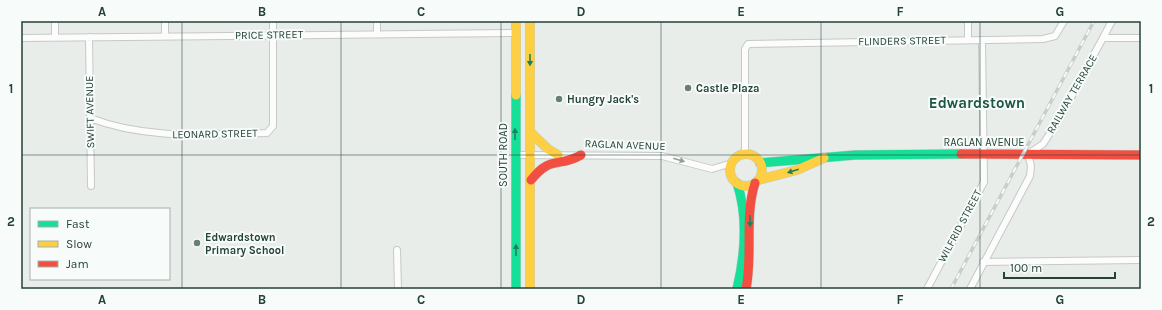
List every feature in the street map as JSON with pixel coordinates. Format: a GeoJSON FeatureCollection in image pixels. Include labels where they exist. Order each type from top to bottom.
{"type":"FeatureCollection","features":[{"type":"Feature","properties":{"kind":"main road","name":"SOUTH ROAD"},"geometry":{"type":"LineString","coordinates":[[516,21],[516,289]]}},
{"type":"Feature","properties":{"kind":"main road"},"geometry":{"type":"LineString","coordinates":[[530,21],[530,289]]}},
{"type":"Feature","properties":{"kind":"main road"},"geometry":{"type":"LineString","coordinates":[[530,132],[548,149],[558,155]]}},
{"type":"Feature","properties":{"kind":"main road","name":"RAGLAN AVENUE"},"geometry":{"type":"LineString","coordinates":[[760,163],[827,157],[984,153],[1141,155]]}},
{"type":"Feature","properties":{"kind":"main road"},"geometry":{"type":"LineString","coordinates":[[737,289],[742,267],[742,199],[737,184],[730,174],[732,163],[737,157],[745,154],[755,157],[760,163],[762,170],[750,202],[750,258],[746,289]]}},
{"type":"Feature","properties":{"kind":"main road"},"geometry":{"type":"LineString","coordinates":[[531,180],[545,164],[555,161],[574,160],[581,155]]}},
{"type":"Feature","properties":{"kind":"main road","name":"RAGLAN AVENUE"},"geometry":{"type":"LineString","coordinates":[[757,182],[806,167],[827,157]]}},
{"type":"Feature","properties":{"kind":"main road"},"geometry":{"type":"LineString","coordinates":[[737,184],[744,186],[757,182]]}},
{"type":"Feature","properties":{"kind":"street"},"geometry":{"type":"LineString","coordinates":[[55,21],[55,37]]}},
{"type":"Feature","properties":{"kind":"street"},"geometry":{"type":"LineString","coordinates":[[165,21],[165,36]]}},
{"type":"Feature","properties":{"kind":"street","name":"LEONARD STREET"},"geometry":{"type":"LineString","coordinates":[[90,118],[134,131],[167,135],[267,133],[273,126],[273,21]]}},
{"type":"Feature","properties":{"kind":"street"},"geometry":{"type":"LineString","coordinates":[[377,21],[377,34]]}},
{"type":"Feature","properties":{"kind":"street"},"geometry":{"type":"LineString","coordinates":[[968,21],[968,40]]}},
{"type":"Feature","properties":{"kind":"street","name":"FLINDERS STREET"},"geometry":{"type":"LineString","coordinates":[[745,154],[745,49],[748,44],[1043,39],[1055,36],[1064,21]]}},
{"type":"Feature","properties":{"kind":"street","name":"RAILWAY TERRACE"},"geometry":{"type":"LineString","coordinates":[[1028,154],[1043,144],[1054,127],[1112,21]]}},
{"type":"Feature","properties":{"kind":"street","name":"PRICE STREET"},"geometry":{"type":"LineString","coordinates":[[21,38],[516,33]]}},
{"type":"Feature","properties":{"kind":"street","name":"SWIFT AVENUE"},"geometry":{"type":"LineString","coordinates":[[89,38],[91,186]]}},
{"type":"Feature","properties":{"kind":"street"},"geometry":{"type":"LineString","coordinates":[[1104,38],[1141,38]]}},
{"type":"Feature","properties":{"kind":"street","name":"WILFRID STREET"},"geometry":{"type":"LineString","coordinates":[[927,289],[984,182],[982,40]]}},
{"type":"Feature","properties":{"kind":"street"},"geometry":{"type":"LineString","coordinates":[[970,289],[1030,176],[1031,166],[1028,154]]}},
{"type":"Feature","properties":{"kind":"street","name":"RAGLAN AVENUE"},"geometry":{"type":"LineString","coordinates":[[515,155],[662,156],[712,169],[732,163]]}},
{"type":"Feature","properties":{"kind":"street"},"geometry":{"type":"LineString","coordinates":[[397,250],[398,289]]}},
{"type":"Feature","properties":{"kind":"street"},"geometry":{"type":"LineString","coordinates":[[983,262],[1141,260]]}},
{"type":"Feature","properties":{"kind":"railway"},"geometry":{"type":"LineString","coordinates":[[951,289],[1094,21]]}},
{"type":"Feature","properties":{"kind":"traffic: fast"},"geometry":{"type":"LineString","coordinates":[[516,95],[516,289]]}},
{"type":"Feature","properties":{"kind":"traffic: fast"},"geometry":{"type":"LineString","coordinates":[[760,163],[855,155],[961,154]]}},
{"type":"Feature","properties":{"kind":"traffic: fast"},"geometry":{"type":"LineString","coordinates":[[737,183],[743,209],[744,222],[742,263],[737,289]]}},
{"type":"Feature","properties":{"kind":"traffic: slow"},"geometry":{"type":"LineString","coordinates":[[516,21],[516,95]]}},
{"type":"Feature","properties":{"kind":"traffic: slow"},"geometry":{"type":"LineString","coordinates":[[530,21],[530,289]]}},
{"type":"Feature","properties":{"kind":"traffic: slow"},"geometry":{"type":"LineString","coordinates":[[530,132],[548,149],[558,155]]}},
{"type":"Feature","properties":{"kind":"traffic: slow"},"geometry":{"type":"LineString","coordinates":[[746,154],[752,155],[759,161],[762,170],[761,176],[755,183],[746,186],[740,185],[733,179],[730,170],[731,164],[737,157],[746,154]]}},
{"type":"Feature","properties":{"kind":"traffic: slow"},"geometry":{"type":"LineString","coordinates":[[758,180],[797,170],[824,158]]}},
{"type":"Feature","properties":{"kind":"traffic: jam"},"geometry":{"type":"LineString","coordinates":[[961,154],[1141,155]]}},
{"type":"Feature","properties":{"kind":"traffic: jam"},"geometry":{"type":"LineString","coordinates":[[531,180],[544,167],[573,159],[581,155]]}},
{"type":"Feature","properties":{"kind":"traffic: jam"},"geometry":{"type":"LineString","coordinates":[[746,289],[749,263],[750,209],[755,183]]}},
{"type":"Feature","properties":{"kind":"place","name":"Castle Plaza"},"geometry":{"type":"Point","coordinates":[688,88]}},
{"type":"Feature","properties":{"kind":"place","name":"Hungry Jack's"},"geometry":{"type":"Point","coordinates":[559,99]}},
{"type":"Feature","properties":{"kind":"place","name":"Edwardstown Primary School"},"geometry":{"type":"Point","coordinates":[197,243]}},
{"type":"Feature","properties":{"kind":"district","name":"Edwardstown"},"geometry":{"type":"Point","coordinates":[977,103]}}]}
